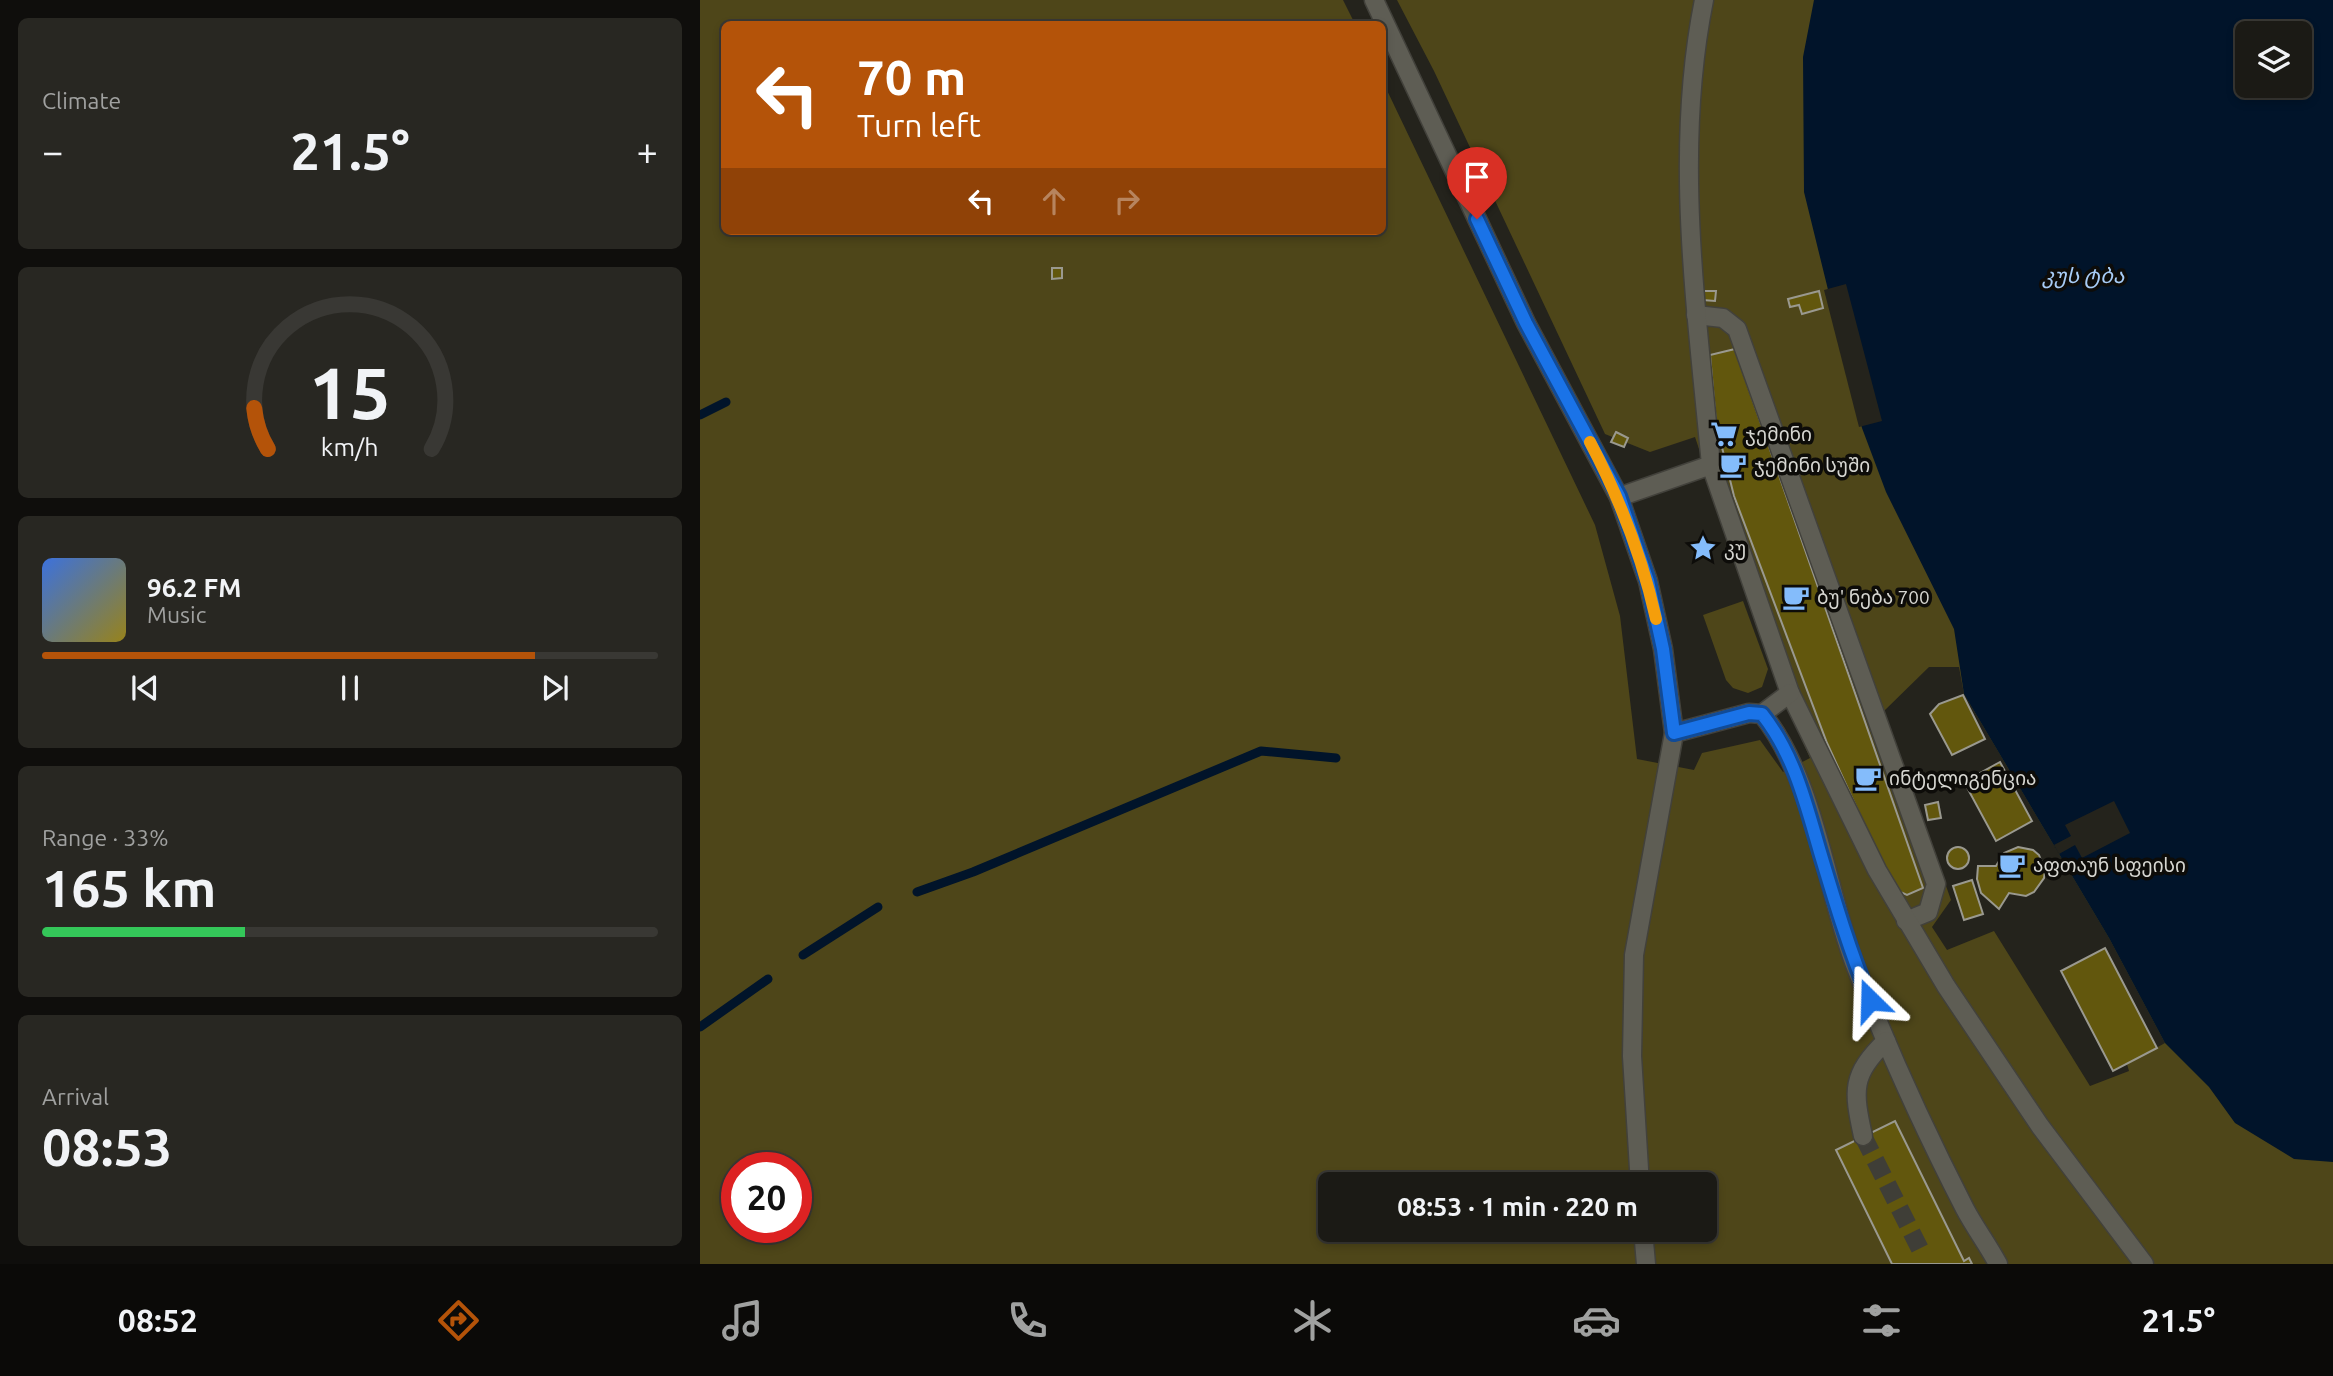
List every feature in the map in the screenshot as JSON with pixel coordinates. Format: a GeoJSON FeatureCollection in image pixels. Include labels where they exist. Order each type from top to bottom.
{"type":"FeatureCollection","features":[{"type":"Feature","properties":{"kind":"street"},"geometry":{"type":"LineString","coordinates":[[1374,0],[1384,21]]}},
{"type":"Feature","properties":{"kind":"street"},"geometry":{"type":"LineString","coordinates":[[1704,0],[1688,120],[1696,315],[1711,465],[1790,693],[1877,870],[1906,921],[2040,1126],[2144,1264]]}},
{"type":"Feature","properties":{"kind":"street"},"geometry":{"type":"LineString","coordinates":[[1386,26],[1526,323],[1619,496],[1648,581],[1663,649],[1674,733],[1634,955],[1632,1033],[1639,1172]]}},
{"type":"Feature","properties":{"kind":"street"},"geometry":{"type":"LineString","coordinates":[[1696,315],[1723,318],[1737,328],[1936,884],[1928,912],[1906,921]]}},
{"type":"Feature","properties":{"kind":"street"},"geometry":{"type":"LineString","coordinates":[[1619,496],[1711,465]]}},
{"type":"Feature","properties":{"kind":"street"},"geometry":{"type":"LineString","coordinates":[[1674,733],[1749,713],[1762,714],[1790,693]]}},
{"type":"Feature","properties":{"kind":"street"},"geometry":{"type":"LineString","coordinates":[[1762,714],[1779,736],[1798,779],[1853,960],[1886,1041],[1966,1212],[1998,1264]]}},
{"type":"Feature","properties":{"kind":"street"},"geometry":{"type":"LineString","coordinates":[[1863,1136],[1855,1099],[1859,1071],[1886,1041]]}},
{"type":"Feature","properties":{"kind":"street"},"geometry":{"type":"LineString","coordinates":[[1644,1242],[1646,1264]]}},
{"type":"Feature","properties":{"kind":"shaded area"},"geometry":{"type":"Polygon","coordinates":[[[700,0],[1343,0],[1354,21],[721,21],[721,235],[1386,235],[1386,88],[1595,525],[1620,616],[1637,759],[1694,770],[1702,753],[1760,740],[1783,772],[1810,758],[1780,691],[1695,437],[1650,452],[1605,434],[1434,71],[1397,0],[2333,0],[2333,1264],[700,1264],[700,0]],[[1929,667],[1884,711],[1951,900],[1932,927],[1947,950],[1994,931],[2090,1086],[2129,1071],[2127,1064],[2165,1043],[2109,938],[1964,694],[1959,667],[1929,667]]]}},
{"type":"Feature","properties":{"kind":"shaded area"},"geometry":{"type":"Polygon","coordinates":[[[1743,601],[1768,669],[1762,687],[1748,693],[1733,688],[1726,680],[1703,615],[1743,601]]]}},
{"type":"Feature","properties":{"kind":"water","name":"კუს ტბა"},"geometry":{"type":"Polygon","coordinates":[[[1814,0],[2333,0],[2333,1162],[2294,1159],[2235,1123],[2209,1087],[2165,1043],[2109,938],[1964,694],[1954,629],[1886,492],[1862,428],[1804,192],[1803,57],[1814,0]]]}},
{"type":"Feature","properties":{"kind":"pier"},"geometry":{"type":"Polygon","coordinates":[[[1846,284],[1882,421],[1859,427],[1824,290],[1846,284]]]}},
{"type":"Feature","properties":{"kind":"pier"},"geometry":{"type":"Polygon","coordinates":[[[2114,801],[2130,833],[2082,858],[2075,845],[2059,854],[2054,845],[2071,836],[2065,825],[2114,801]]]}},
{"type":"Feature","properties":{"kind":"building"},"geometry":{"type":"Polygon","coordinates":[[[1052,268],[1062,268],[1062,278],[1052,279],[1052,268]]]}},
{"type":"Feature","properties":{"kind":"building"},"geometry":{"type":"Polygon","coordinates":[[[1703,291],[1716,291],[1715,301],[1703,300],[1703,291]]]}},
{"type":"Feature","properties":{"kind":"building"},"geometry":{"type":"Polygon","coordinates":[[[1819,291],[1823,308],[1802,314],[1799,305],[1790,307],[1788,299],[1819,291]]]}},
{"type":"Feature","properties":{"kind":"building"},"geometry":{"type":"Polygon","coordinates":[[[1735,349],[1923,888],[1907,895],[1898,891],[1885,870],[1827,743],[1734,496],[1716,423],[1710,355],[1735,349]]]}},
{"type":"Feature","properties":{"kind":"building"},"geometry":{"type":"Polygon","coordinates":[[[1616,432],[1628,438],[1624,447],[1611,442],[1616,432]]]}},
{"type":"Feature","properties":{"kind":"building"},"geometry":{"type":"Polygon","coordinates":[[[1963,695],[1985,739],[1952,755],[1930,714],[1939,704],[1963,695]]]}},
{"type":"Feature","properties":{"kind":"building"},"geometry":{"type":"Polygon","coordinates":[[[2000,762],[2032,821],[1996,841],[1964,782],[2000,762]]]}},
{"type":"Feature","properties":{"kind":"building"},"geometry":{"type":"Polygon","coordinates":[[[1938,802],[1941,818],[1928,820],[1925,805],[1938,802]]]}},
{"type":"Feature","properties":{"kind":"building"},"geometry":{"type":"Polygon","coordinates":[[[1958,847],[1966,850],[1969,858],[1966,866],[1958,869],[1950,866],[1947,858],[1950,850],[1958,847]]]}},
{"type":"Feature","properties":{"kind":"building"},"geometry":{"type":"Polygon","coordinates":[[[2018,847],[2033,850],[2039,855],[2045,870],[2044,878],[2034,892],[2026,896],[2009,893],[1999,909],[1981,893],[1977,879],[1978,866],[1996,866],[2004,853],[2018,847]]]}},
{"type":"Feature","properties":{"kind":"building"},"geometry":{"type":"Polygon","coordinates":[[[1972,880],[1983,914],[1964,920],[1953,886],[1972,880]]]}},
{"type":"Feature","properties":{"kind":"building"},"geometry":{"type":"Polygon","coordinates":[[[2105,948],[2157,1048],[2113,1071],[2061,971],[2105,948]]]}},
{"type":"Feature","properties":{"kind":"building"},"geometry":{"type":"Polygon","coordinates":[[[1895,1121],[1964,1261],[1969,1258],[1972,1264],[1892,1264],[1836,1150],[1895,1121]]]}},
{"type":"Feature","properties":{"kind":"waterway"},"geometry":{"type":"LineString","coordinates":[[700,415],[726,402]]}},
{"type":"Feature","properties":{"kind":"waterway"},"geometry":{"type":"LineString","coordinates":[[917,892],[973,872],[1261,751],[1336,758]]}},
{"type":"Feature","properties":{"kind":"waterway"},"geometry":{"type":"LineString","coordinates":[[803,955],[878,907]]}},
{"type":"Feature","properties":{"kind":"waterway"},"geometry":{"type":"LineString","coordinates":[[700,1027],[768,979]]}},
{"type":"Feature","properties":{"kind":"tunnel"},"geometry":{"type":"LineString","coordinates":[[1863,1136],[1922,1253]]}},
{"type":"Feature","properties":{"kind":"slow traffic"},"geometry":{"type":"LineString","coordinates":[[1590,442],[1619,496],[1648,581],[1656,619]]}},
{"type":"Feature","properties":{"kind":"place","name":"ჯემინი"},"geometry":{"type":"Point","coordinates":[1724,434]}},
{"type":"Feature","properties":{"kind":"place","name":"ჯემინი სუში"},"geometry":{"type":"Point","coordinates":[1733,465]}},
{"type":"Feature","properties":{"kind":"place","name":"კუ"},"geometry":{"type":"Point","coordinates":[1703,548]}},
{"type":"Feature","properties":{"kind":"place","name":"ბუ' ნება 700"},"geometry":{"type":"Point","coordinates":[1796,597]}},
{"type":"Feature","properties":{"kind":"place","name":"ინტელიგენცია"},"geometry":{"type":"Point","coordinates":[1868,778]}},
{"type":"Feature","properties":{"kind":"place","name":"აფთაუნ სფეისი"},"geometry":{"type":"Point","coordinates":[2012,865]}},
{"type":"Feature","properties":{"kind":"route"},"geometry":{"type":"LineString","coordinates":[[1477,219],[1526,323],[1619,496],[1648,581],[1663,649],[1674,733],[1749,713],[1762,714],[1779,736],[1798,779],[1853,960],[1870,1000]]}}]}
